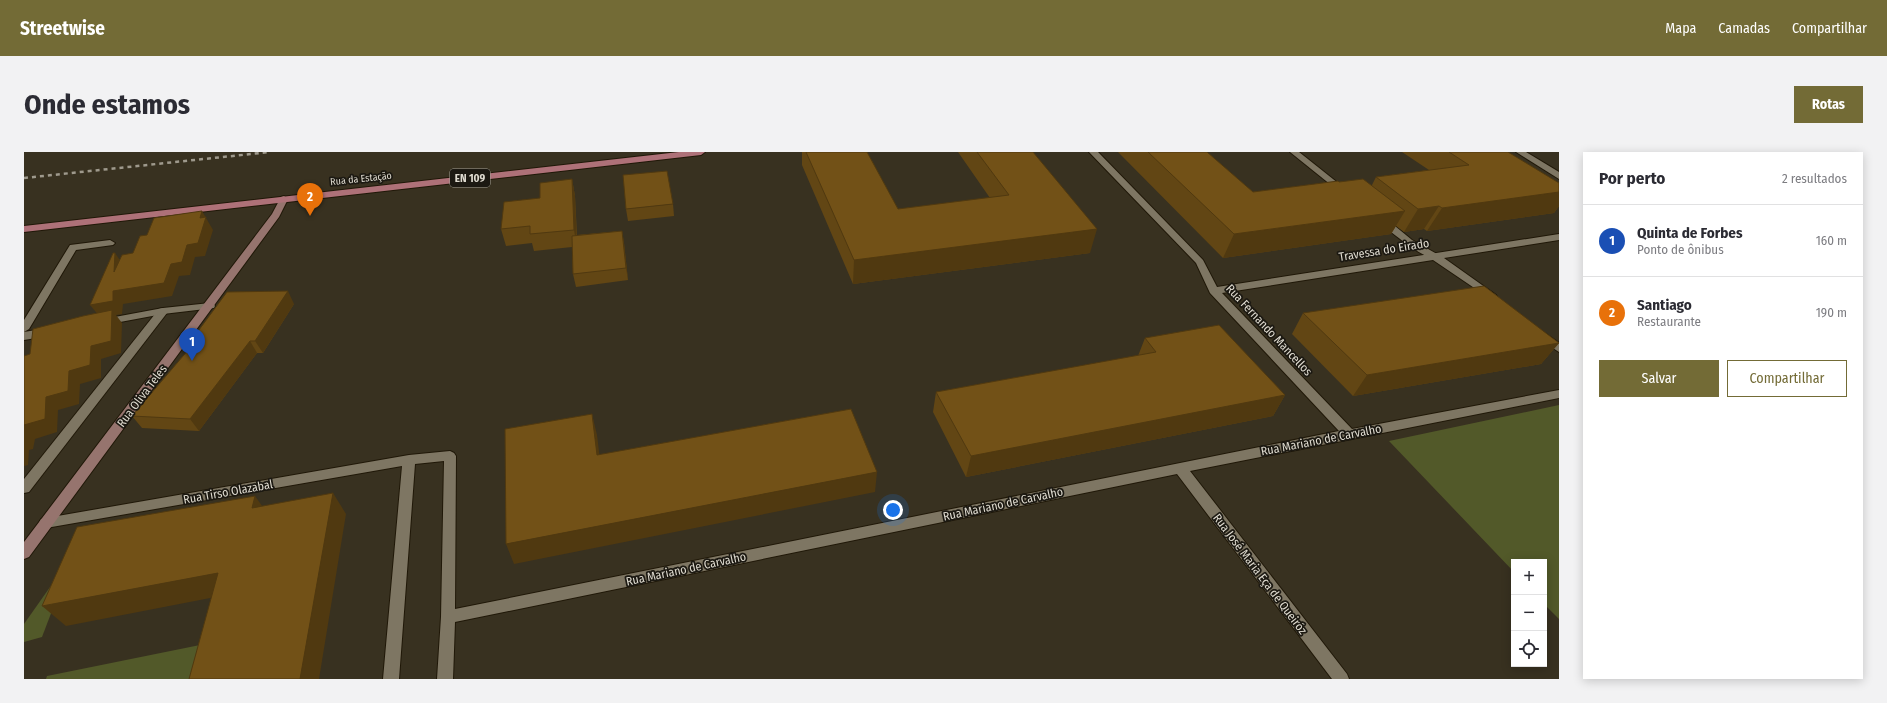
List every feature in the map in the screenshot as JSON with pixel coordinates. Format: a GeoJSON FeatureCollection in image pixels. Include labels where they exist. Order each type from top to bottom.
{"type":"FeatureCollection","features":[{"type":"Feature","properties":{"kind":"main road","name":"Rua da Estação"},"geometry":{"type":"LineString","coordinates":[[24,229],[659,155],[701,152]]}},
{"type":"Feature","properties":{"kind":"main road","name":"Rua Oliva Teles"},"geometry":{"type":"LineString","coordinates":[[24,553],[210,306],[276,215],[284,199]]}},
{"type":"Feature","properties":{"kind":"street","name":"Rua Fernando Mancellos"},"geometry":{"type":"LineString","coordinates":[[1093,152],[1200,262],[1214,290],[1349,434]]}},
{"type":"Feature","properties":{"kind":"street"},"geometry":{"type":"LineString","coordinates":[[1294,152],[1349,194]]}},
{"type":"Feature","properties":{"kind":"street"},"geometry":{"type":"LineString","coordinates":[[1520,152],[1559,176]]}},
{"type":"Feature","properties":{"kind":"street"},"geometry":{"type":"LineString","coordinates":[[1373,213],[1410,242],[1458,271],[1502,305]]}},
{"type":"Feature","properties":{"kind":"street","name":"Travessa do Eirado"},"geometry":{"type":"LineString","coordinates":[[1214,290],[1559,237]]}},
{"type":"Feature","properties":{"kind":"street"},"geometry":{"type":"LineString","coordinates":[[24,330],[73,247],[110,243]]}},
{"type":"Feature","properties":{"kind":"street"},"geometry":{"type":"LineString","coordinates":[[93,324],[163,311],[210,306]]}},
{"type":"Feature","properties":{"kind":"street"},"geometry":{"type":"LineString","coordinates":[[24,488],[163,311]]}},
{"type":"Feature","properties":{"kind":"street"},"geometry":{"type":"LineString","coordinates":[[24,336],[62,329]]}},
{"type":"Feature","properties":{"kind":"street"},"geometry":{"type":"LineString","coordinates":[[1534,329],[1559,348]]}},
{"type":"Feature","properties":{"kind":"street","name":"Rua Mariano de Carvalho"},"geometry":{"type":"LineString","coordinates":[[448,617],[1349,434],[1559,394]]}},
{"type":"Feature","properties":{"kind":"street","name":"Rua Tirso Olazabal"},"geometry":{"type":"LineString","coordinates":[[46,523],[409,460],[450,456],[448,617],[445,679]]}},
{"type":"Feature","properties":{"kind":"street"},"geometry":{"type":"LineString","coordinates":[[391,679],[409,460]]}},
{"type":"Feature","properties":{"kind":"street","name":"Rua José Maria Eça de Queiróz"},"geometry":{"type":"LineString","coordinates":[[1180,468],[1341,679]]}},
{"type":"Feature","properties":{"kind":"green space"},"geometry":{"type":"Polygon","coordinates":[[[1559,405],[1559,619],[1547,607],[1547,559],[1511,559],[1511,569],[1389,441],[1559,405]]]}},
{"type":"Feature","properties":{"kind":"green space"},"geometry":{"type":"Polygon","coordinates":[[[74,553],[42,637],[24,642],[24,624],[74,553]]]}},
{"type":"Feature","properties":{"kind":"green space"},"geometry":{"type":"Polygon","coordinates":[[[200,645],[191,679],[46,679],[47,676],[200,645]]]}},
{"type":"Feature","properties":{"kind":"building"},"geometry":{"type":"Polygon","coordinates":[[[806,152],[867,152],[898,209],[1009,195],[977,152],[1033,152],[1097,229],[854,260],[806,152]]]}},
{"type":"Feature","properties":{"kind":"building"},"geometry":{"type":"Polygon","coordinates":[[[1148,152],[1207,152],[1253,192],[1363,179],[1405,211],[1234,234],[1148,152]]]}},
{"type":"Feature","properties":{"kind":"building"},"geometry":{"type":"Polygon","coordinates":[[[1449,152],[1508,152],[1559,183],[1559,192],[1442,208],[1439,206],[1418,209],[1376,177],[1469,165],[1449,152]]]}},
{"type":"Feature","properties":{"kind":"building"},"geometry":{"type":"Polygon","coordinates":[[[667,171],[673,204],[626,209],[623,175],[667,171]]]}},
{"type":"Feature","properties":{"kind":"building"},"geometry":{"type":"Polygon","coordinates":[[[572,179],[574,230],[530,234],[530,226],[501,229],[504,202],[540,198],[540,183],[572,179]]]}},
{"type":"Feature","properties":{"kind":"building"},"geometry":{"type":"Polygon","coordinates":[[[202,211],[200,218],[206,217],[198,243],[187,245],[182,262],[171,264],[164,283],[113,291],[113,301],[90,305],[113,253],[115,253],[114,272],[122,255],[133,253],[140,236],[147,235],[154,218],[202,211]]]}},
{"type":"Feature","properties":{"kind":"building"},"geometry":{"type":"Polygon","coordinates":[[[622,231],[626,268],[573,274],[572,236],[622,231]]]}},
{"type":"Feature","properties":{"kind":"building"},"geometry":{"type":"Polygon","coordinates":[[[1484,286],[1559,343],[1367,375],[1303,313],[1484,286]]]}},
{"type":"Feature","properties":{"kind":"building"},"geometry":{"type":"Polygon","coordinates":[[[288,291],[255,341],[250,341],[190,419],[132,416],[195,342],[190,342],[227,292],[288,291]]]}},
{"type":"Feature","properties":{"kind":"building"},"geometry":{"type":"Polygon","coordinates":[[[112,310],[111,341],[91,346],[90,365],[69,371],[68,391],[46,397],[45,419],[24,425],[24,356],[30,354],[33,329],[112,310]]]}},
{"type":"Feature","properties":{"kind":"building"},"geometry":{"type":"Polygon","coordinates":[[[1219,325],[1285,395],[971,456],[936,392],[1156,352],[1145,338],[1219,325]]]}},
{"type":"Feature","properties":{"kind":"building"},"geometry":{"type":"Polygon","coordinates":[[[851,409],[877,472],[506,544],[505,429],[592,414],[597,455],[851,409]]]}},
{"type":"Feature","properties":{"kind":"building"},"geometry":{"type":"Polygon","coordinates":[[[333,493],[300,679],[189,679],[218,573],[42,606],[77,527],[255,496],[252,508],[333,493]]]}},
{"type":"Feature","properties":{"kind":"railway"},"geometry":{"type":"LineString","coordinates":[[24,178],[270,152]]}},
{"type":"Feature","properties":{"kind":"place","name":"Santiago"},"geometry":{"type":"Point","coordinates":[310,216]}},
{"type":"Feature","properties":{"kind":"place","name":"Quinta de Forbes"},"geometry":{"type":"Point","coordinates":[192,361]}}]}
